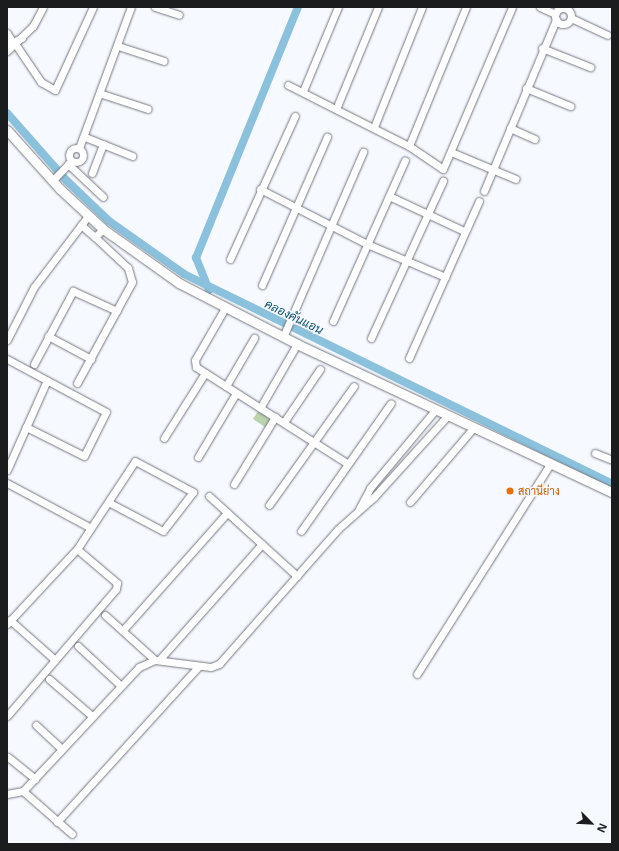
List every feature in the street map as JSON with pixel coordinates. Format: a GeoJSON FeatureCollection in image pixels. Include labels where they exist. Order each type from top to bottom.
{"type":"FeatureCollection","features":[{"type":"Feature","properties":{"kind":"street"},"geometry":{"type":"LineString","coordinates":[[7,51],[11,43],[22,38],[43,7]]}},
{"type":"Feature","properties":{"kind":"street"},"geometry":{"type":"LineString","coordinates":[[7,33],[11,43],[42,82],[55,90],[93,7]]}},
{"type":"Feature","properties":{"kind":"street"},"geometry":{"type":"LineString","coordinates":[[68,164],[69,152],[79,148],[85,137],[102,94],[131,7]]}},
{"type":"Feature","properties":{"kind":"street"},"geometry":{"type":"LineString","coordinates":[[155,7],[180,15]]}},
{"type":"Feature","properties":{"kind":"street"},"geometry":{"type":"LineString","coordinates":[[303,91],[338,7]]}},
{"type":"Feature","properties":{"kind":"street"},"geometry":{"type":"LineString","coordinates":[[336,109],[378,7]]}},
{"type":"Feature","properties":{"kind":"street"},"geometry":{"type":"LineString","coordinates":[[374,127],[422,7]]}},
{"type":"Feature","properties":{"kind":"street"},"geometry":{"type":"LineString","coordinates":[[409,146],[466,7]]}},
{"type":"Feature","properties":{"kind":"street"},"geometry":{"type":"LineString","coordinates":[[288,85],[374,127],[409,146],[443,169],[512,7]]}},
{"type":"Feature","properties":{"kind":"street"},"geometry":{"type":"LineString","coordinates":[[540,7],[563,24],[571,18]]}},
{"type":"Feature","properties":{"kind":"street"},"geometry":{"type":"LineString","coordinates":[[484,191],[555,17],[565,7],[571,18],[607,35]]}},
{"type":"Feature","properties":{"kind":"street"},"geometry":{"type":"LineString","coordinates":[[118,46],[164,61]]}},
{"type":"Feature","properties":{"kind":"street"},"geometry":{"type":"LineString","coordinates":[[542,48],[590,67]]}},
{"type":"Feature","properties":{"kind":"street"},"geometry":{"type":"LineString","coordinates":[[526,88],[570,106]]}},
{"type":"Feature","properties":{"kind":"street"},"geometry":{"type":"LineString","coordinates":[[102,94],[148,109]]}},
{"type":"Feature","properties":{"kind":"street"},"geometry":{"type":"LineString","coordinates":[[230,260],[260,189],[295,116]]}},
{"type":"Feature","properties":{"kind":"street"},"geometry":{"type":"LineString","coordinates":[[510,128],[535,139]]}},
{"type":"Feature","properties":{"kind":"street"},"geometry":{"type":"LineString","coordinates":[[7,130],[88,216],[103,229],[167,275],[226,308],[284,335],[297,344],[612,492]]}},
{"type":"Feature","properties":{"kind":"street"},"geometry":{"type":"LineString","coordinates":[[85,137],[132,156]]}},
{"type":"Feature","properties":{"kind":"street"},"geometry":{"type":"LineString","coordinates":[[262,285],[327,137]]}},
{"type":"Feature","properties":{"kind":"street"},"geometry":{"type":"LineString","coordinates":[[92,173],[103,144]]}},
{"type":"Feature","properties":{"kind":"street"},"geometry":{"type":"LineString","coordinates":[[53,180],[68,164],[82,160],[79,148]]}},
{"type":"Feature","properties":{"kind":"street"},"geometry":{"type":"LineString","coordinates":[[284,335],[298,308],[363,152]]}},
{"type":"Feature","properties":{"kind":"street"},"geometry":{"type":"LineString","coordinates":[[451,152],[516,179]]}},
{"type":"Feature","properties":{"kind":"street"},"geometry":{"type":"LineString","coordinates":[[333,321],[405,160]]}},
{"type":"Feature","properties":{"kind":"street"},"geometry":{"type":"LineString","coordinates":[[68,164],[103,197]]}},
{"type":"Feature","properties":{"kind":"street"},"geometry":{"type":"LineString","coordinates":[[371,338],[443,181]]}},
{"type":"Feature","properties":{"kind":"street"},"geometry":{"type":"LineString","coordinates":[[260,189],[367,244],[445,277]]}},
{"type":"Feature","properties":{"kind":"street"},"geometry":{"type":"LineString","coordinates":[[389,196],[464,231]]}},
{"type":"Feature","properties":{"kind":"street"},"geometry":{"type":"LineString","coordinates":[[409,358],[464,231],[479,201]]}},
{"type":"Feature","properties":{"kind":"street"},"geometry":{"type":"LineString","coordinates":[[7,340],[34,287],[88,216]]}},
{"type":"Feature","properties":{"kind":"street"},"geometry":{"type":"LineString","coordinates":[[77,383],[132,282],[132,274],[81,225]]}},
{"type":"Feature","properties":{"kind":"street"},"geometry":{"type":"LineString","coordinates":[[95,237],[103,229]]}},
{"type":"Feature","properties":{"kind":"street"},"geometry":{"type":"LineString","coordinates":[[34,364],[74,290],[117,311]]}},
{"type":"Feature","properties":{"kind":"street"},"geometry":{"type":"LineString","coordinates":[[226,308],[195,360],[196,367],[348,464]]}},
{"type":"Feature","properties":{"kind":"street"},"geometry":{"type":"LineString","coordinates":[[48,336],[91,359]]}},
{"type":"Feature","properties":{"kind":"street"},"geometry":{"type":"LineString","coordinates":[[226,386],[254,338]]}},
{"type":"Feature","properties":{"kind":"street"},"geometry":{"type":"LineString","coordinates":[[260,408],[297,344]]}},
{"type":"Feature","properties":{"kind":"street"},"geometry":{"type":"LineString","coordinates":[[7,359],[47,380],[105,414],[84,456],[26,427]]}},
{"type":"Feature","properties":{"kind":"street"},"geometry":{"type":"LineString","coordinates":[[284,422],[320,369]]}},
{"type":"Feature","properties":{"kind":"street"},"geometry":{"type":"LineString","coordinates":[[164,438],[205,373]]}},
{"type":"Feature","properties":{"kind":"street"},"geometry":{"type":"LineString","coordinates":[[7,470],[47,380]]}},
{"type":"Feature","properties":{"kind":"street"},"geometry":{"type":"LineString","coordinates":[[269,505],[354,386]]}},
{"type":"Feature","properties":{"kind":"street"},"geometry":{"type":"LineString","coordinates":[[198,457],[236,393]]}},
{"type":"Feature","properties":{"kind":"street"},"geometry":{"type":"LineString","coordinates":[[301,531],[391,403]]}},
{"type":"Feature","properties":{"kind":"street"},"geometry":{"type":"LineString","coordinates":[[358,511],[370,488],[436,409]]}},
{"type":"Feature","properties":{"kind":"street"},"geometry":{"type":"LineString","coordinates":[[105,615],[157,660],[199,666],[219,664],[297,576],[448,414]]}},
{"type":"Feature","properties":{"kind":"street"},"geometry":{"type":"LineString","coordinates":[[234,484],[275,417]]}},
{"type":"Feature","properties":{"kind":"street"},"geometry":{"type":"LineString","coordinates":[[410,502],[474,427]]}},
{"type":"Feature","properties":{"kind":"street"},"geometry":{"type":"LineString","coordinates":[[595,453],[612,460]]}},
{"type":"Feature","properties":{"kind":"street"},"geometry":{"type":"LineString","coordinates":[[55,660],[10,619],[77,548],[110,503],[137,460],[193,492],[163,531],[110,503]]}},
{"type":"Feature","properties":{"kind":"street"},"geometry":{"type":"LineString","coordinates":[[417,674],[551,463]]}},
{"type":"Feature","properties":{"kind":"street"},"geometry":{"type":"LineString","coordinates":[[7,483],[91,528]]}},
{"type":"Feature","properties":{"kind":"street"},"geometry":{"type":"LineString","coordinates":[[209,496],[297,576]]}},
{"type":"Feature","properties":{"kind":"street"},"geometry":{"type":"LineString","coordinates":[[123,630],[227,513]]}},
{"type":"Feature","properties":{"kind":"street"},"geometry":{"type":"LineString","coordinates":[[7,794],[23,791],[120,685],[139,667],[157,660],[262,544]]}},
{"type":"Feature","properties":{"kind":"street"},"geometry":{"type":"LineString","coordinates":[[7,716],[116,589],[117,583],[77,548]]}},
{"type":"Feature","properties":{"kind":"street"},"geometry":{"type":"LineString","coordinates":[[78,646],[120,685]]}},
{"type":"Feature","properties":{"kind":"street"},"geometry":{"type":"LineString","coordinates":[[57,822],[199,666]]}},
{"type":"Feature","properties":{"kind":"street"},"geometry":{"type":"LineString","coordinates":[[49,679],[92,716]]}},
{"type":"Feature","properties":{"kind":"street"},"geometry":{"type":"LineString","coordinates":[[36,725],[62,749]]}},
{"type":"Feature","properties":{"kind":"street"},"geometry":{"type":"LineString","coordinates":[[8,757],[34,779]]}},
{"type":"Feature","properties":{"kind":"street"},"geometry":{"type":"LineString","coordinates":[[23,791],[72,834]]}},
{"type":"Feature","properties":{"kind":"green space"},"geometry":{"type":"Polygon","coordinates":[[[260,408],[275,417],[268,429],[253,419],[260,408]]]}},
{"type":"Feature","properties":{"kind":"waterway"},"geometry":{"type":"LineString","coordinates":[[209,290],[196,258],[298,7]]}},
{"type":"Feature","properties":{"kind":"waterway","name":"คลองคันแอน"},"geometry":{"type":"LineString","coordinates":[[7,113],[67,181],[109,221],[184,274],[612,484]]}},
{"type":"Feature","properties":{"kind":"place","name":"สถานีย่าง"},"geometry":{"type":"Point","coordinates":[510,491]}}]}
